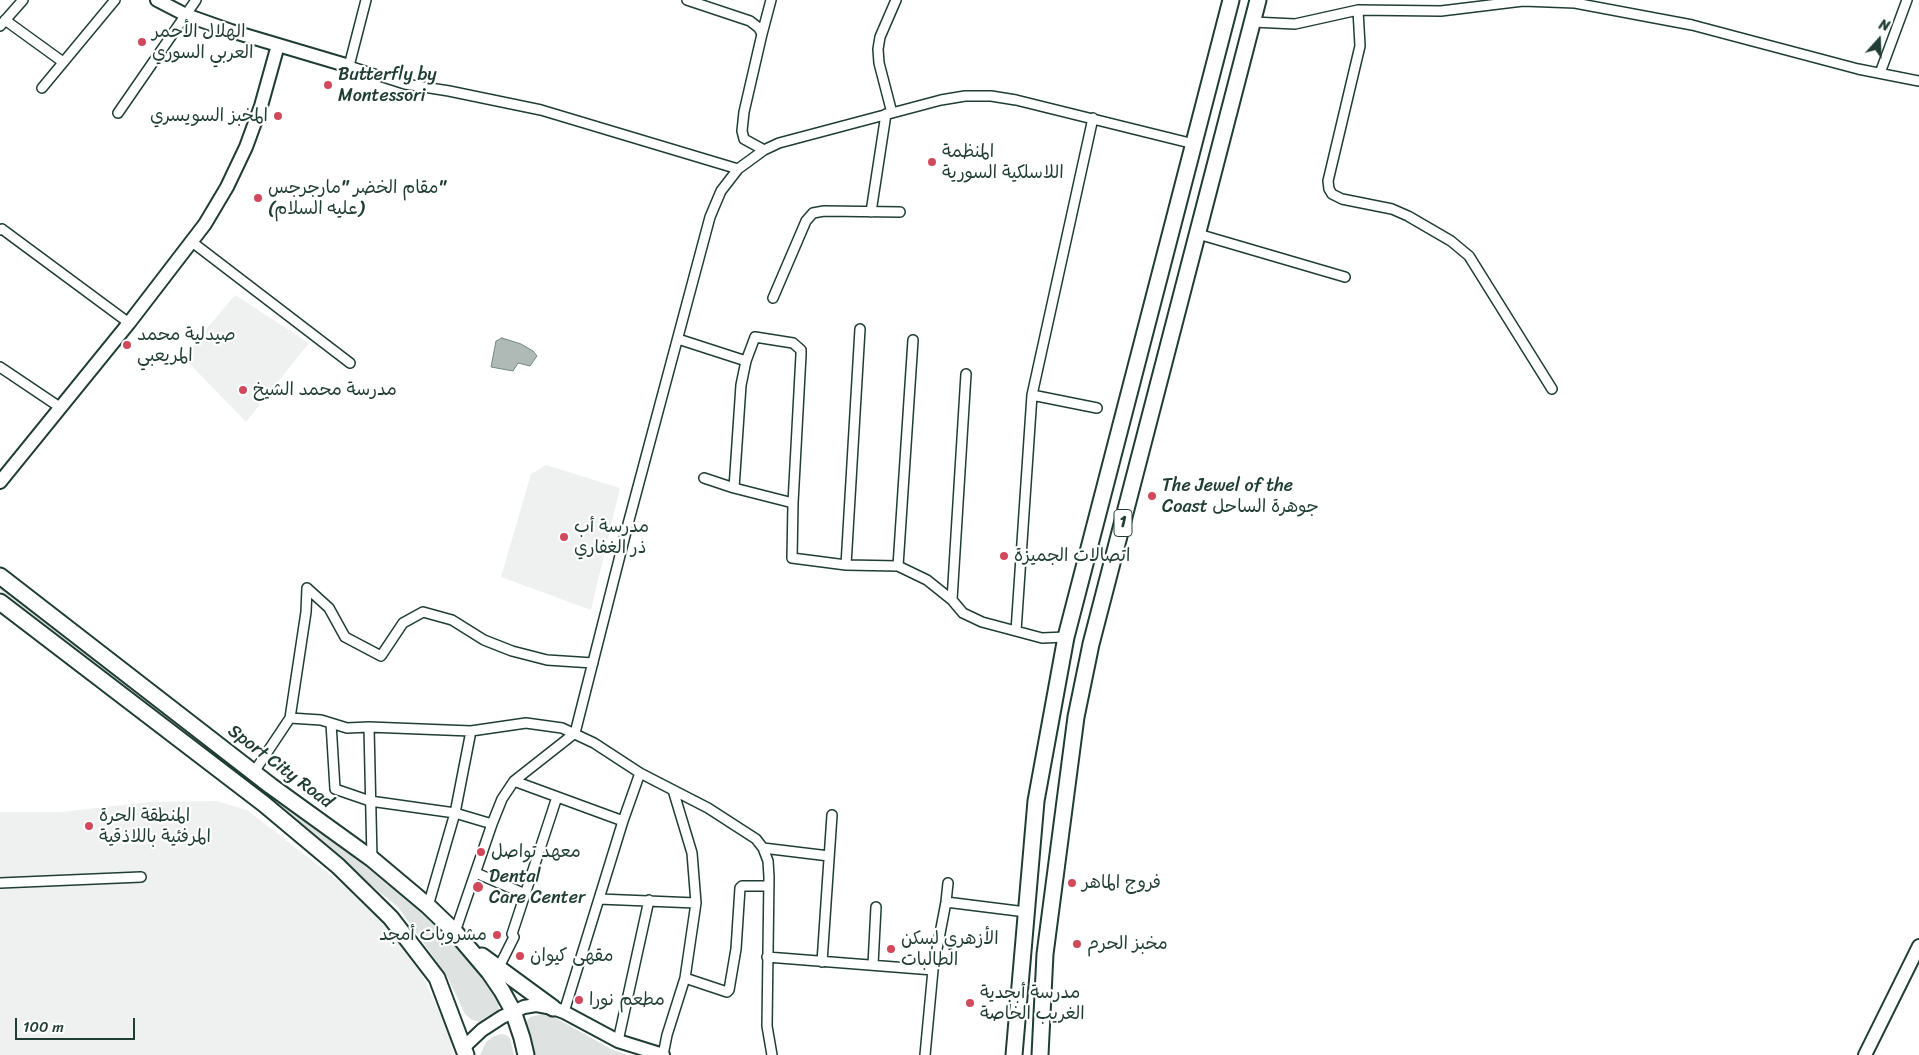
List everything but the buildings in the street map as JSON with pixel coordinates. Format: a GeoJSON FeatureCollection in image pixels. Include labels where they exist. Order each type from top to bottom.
{"type":"FeatureCollection","features":[{"type":"Feature","properties":{"kind":"main road","name":"1"},"geometry":{"type":"LineString","coordinates":[[1014,1055],[1036,801],[1066,637],[1231,0]]}},
{"type":"Feature","properties":{"kind":"main road","name":"1"},"geometry":{"type":"LineString","coordinates":[[1040,1055],[1045,954],[1076,717],[1091,644],[1258,0]]}},
{"type":"Feature","properties":{"kind":"main road","name":"Sport City Road"},"geometry":{"type":"LineString","coordinates":[[0,576],[254,772],[372,859],[428,906],[455,932],[489,972],[513,1011],[526,1055]]}},
{"type":"Feature","properties":{"kind":"main road"},"geometry":{"type":"LineString","coordinates":[[0,602],[264,804],[338,866],[391,918],[437,978],[465,1051]]}},
{"type":"Feature","properties":{"kind":"main road"},"geometry":{"type":"LineString","coordinates":[[1052,713],[1076,717]]}},
{"type":"Feature","properties":{"kind":"main road"},"geometry":{"type":"LineString","coordinates":[[467,946],[559,1010]]}},
{"type":"Feature","properties":{"kind":"main road"},"geometry":{"type":"LineString","coordinates":[[1020,981],[1023,1020],[1030,1023],[1042,1016]]}},
{"type":"Feature","properties":{"kind":"street"},"geometry":{"type":"LineString","coordinates":[[23,0],[3,23],[63,62]]}},
{"type":"Feature","properties":{"kind":"street"},"geometry":{"type":"LineString","coordinates":[[42,88],[115,0]]}},
{"type":"Feature","properties":{"kind":"street"},"geometry":{"type":"LineString","coordinates":[[157,0],[186,15],[405,84],[500,100],[541,110],[738,170]]}},
{"type":"Feature","properties":{"kind":"street"},"geometry":{"type":"LineString","coordinates":[[118,113],[196,0]]}},
{"type":"Feature","properties":{"kind":"street"},"geometry":{"type":"LineString","coordinates":[[349,66],[366,0]]}},
{"type":"Feature","properties":{"kind":"street"},"geometry":{"type":"LineString","coordinates":[[687,0],[750,21],[759,28],[762,34]]}},
{"type":"Feature","properties":{"kind":"street"},"geometry":{"type":"LineString","coordinates":[[764,150],[744,139],[742,131],[744,112],[772,0]]}},
{"type":"Feature","properties":{"kind":"street"},"geometry":{"type":"LineString","coordinates":[[871,212],[889,114],[878,50],[880,37],[896,0]]}},
{"type":"Feature","properties":{"kind":"street"},"geometry":{"type":"LineString","coordinates":[[1880,73],[1907,0]]}},
{"type":"Feature","properties":{"kind":"street"},"geometry":{"type":"LineString","coordinates":[[1253,22],[1295,24],[1358,10],[1441,11],[1523,1],[1575,3],[1692,25],[1880,73],[1919,81]]}},
{"type":"Feature","properties":{"kind":"street"},"geometry":{"type":"LineString","coordinates":[[1358,10],[1360,46],[1328,181],[1328,189],[1332,194],[1342,199],[1392,209],[1408,216],[1451,242],[1469,256],[1552,389]]}},
{"type":"Feature","properties":{"kind":"street"},"geometry":{"type":"LineString","coordinates":[[0,482],[129,323],[192,242],[217,206],[246,147],[261,106],[278,45]]}},
{"type":"Feature","properties":{"kind":"street"},"geometry":{"type":"LineString","coordinates":[[455,932],[502,799],[514,781],[575,733],[628,524],[710,216],[722,191],[738,170],[764,150],[791,140],[947,98],[978,95],[1003,97],[1194,144]]}},
{"type":"Feature","properties":{"kind":"street"},"geometry":{"type":"LineString","coordinates":[[1016,631],[1032,395],[1093,118]]}},
{"type":"Feature","properties":{"kind":"street"},"geometry":{"type":"LineString","coordinates":[[773,298],[810,215],[821,211],[900,212]]}},
{"type":"Feature","properties":{"kind":"street"},"geometry":{"type":"LineString","coordinates":[[0,230],[2,229],[129,323]]}},
{"type":"Feature","properties":{"kind":"street"},"geometry":{"type":"LineString","coordinates":[[1198,234],[1345,277]]}},
{"type":"Feature","properties":{"kind":"street"},"geometry":{"type":"LineString","coordinates":[[192,242],[350,363]]}},
{"type":"Feature","properties":{"kind":"street"},"geometry":{"type":"LineString","coordinates":[[846,564],[860,330]]}},
{"type":"Feature","properties":{"kind":"street"},"geometry":{"type":"LineString","coordinates":[[734,488],[741,385],[754,336],[794,343],[800,350],[792,558],[846,564],[898,566],[927,580],[952,600],[963,613],[982,622],[1042,638],[1066,637]]}},
{"type":"Feature","properties":{"kind":"street"},"geometry":{"type":"LineString","coordinates":[[678,339],[746,361]]}},
{"type":"Feature","properties":{"kind":"street"},"geometry":{"type":"LineString","coordinates":[[898,566],[912,340]]}},
{"type":"Feature","properties":{"kind":"street"},"geometry":{"type":"LineString","coordinates":[[0,367],[61,408]]}},
{"type":"Feature","properties":{"kind":"street"},"geometry":{"type":"LineString","coordinates":[[952,600],[966,374]]}},
{"type":"Feature","properties":{"kind":"street"},"geometry":{"type":"LineString","coordinates":[[1032,395],[1096,408]]}},
{"type":"Feature","properties":{"kind":"street"},"geometry":{"type":"LineString","coordinates":[[704,478],[734,488],[793,503]]}},
{"type":"Feature","properties":{"kind":"street"},"geometry":{"type":"LineString","coordinates":[[254,772],[290,718],[306,612],[307,588],[330,608],[345,637],[381,656],[403,623],[423,612],[452,620],[484,640],[512,651],[547,660],[593,663]]}},
{"type":"Feature","properties":{"kind":"street"},"geometry":{"type":"LineString","coordinates":[[290,718],[321,720],[347,728],[369,727],[472,731],[526,723],[551,725],[594,742],[640,773],[708,808],[756,839],[763,848],[768,861],[767,1026],[772,1055]]}},
{"type":"Feature","properties":{"kind":"street"},"geometry":{"type":"LineString","coordinates":[[331,723],[335,789],[370,801],[455,813],[492,824]]}},
{"type":"Feature","properties":{"kind":"street"},"geometry":{"type":"LineString","coordinates":[[369,727],[372,859]]}},
{"type":"Feature","properties":{"kind":"street"},"geometry":{"type":"LineString","coordinates":[[428,906],[455,813],[472,731]]}},
{"type":"Feature","properties":{"kind":"street"},"geometry":{"type":"LineString","coordinates":[[559,1010],[599,899],[623,820],[640,773]]}},
{"type":"Feature","properties":{"kind":"street"},"geometry":{"type":"LineString","coordinates":[[514,781],[557,798],[623,820]]}},
{"type":"Feature","properties":{"kind":"street"},"geometry":{"type":"LineString","coordinates":[[465,1051],[482,1030],[513,1011],[536,1005],[559,1010],[618,1041],[663,1055],[667,1035],[686,978],[696,903],[692,853],[673,790]]}},
{"type":"Feature","properties":{"kind":"street"},"geometry":{"type":"LineString","coordinates":[[499,967],[514,937],[512,934],[557,798]]}},
{"type":"Feature","properties":{"kind":"street"},"geometry":{"type":"LineString","coordinates":[[822,962],[832,815]]}},
{"type":"Feature","properties":{"kind":"street"},"geometry":{"type":"LineString","coordinates":[[763,848],[829,856]]}},
{"type":"Feature","properties":{"kind":"street"},"geometry":{"type":"LineString","coordinates":[[476,873],[525,894]]}},
{"type":"Feature","properties":{"kind":"street"},"geometry":{"type":"LineString","coordinates":[[0,883],[141,877]]}},
{"type":"Feature","properties":{"kind":"street"},"geometry":{"type":"LineString","coordinates":[[925,1055],[932,970],[948,883]]}},
{"type":"Feature","properties":{"kind":"street"},"geometry":{"type":"LineString","coordinates":[[686,978],[723,992],[728,992],[736,949],[740,888],[742,886],[769,886]]}},
{"type":"Feature","properties":{"kind":"street"},"geometry":{"type":"LineString","coordinates":[[599,899],[696,903]]}},
{"type":"Feature","properties":{"kind":"street"},"geometry":{"type":"LineString","coordinates":[[618,1041],[648,900]]}},
{"type":"Feature","properties":{"kind":"street"},"geometry":{"type":"LineString","coordinates":[[946,902],[1026,912]]}},
{"type":"Feature","properties":{"kind":"street"},"geometry":{"type":"LineString","coordinates":[[873,965],[876,907]]}},
{"type":"Feature","properties":{"kind":"street"},"geometry":{"type":"LineString","coordinates":[[1865,1055],[1919,946]]}},
{"type":"Feature","properties":{"kind":"street"},"geometry":{"type":"LineString","coordinates":[[766,957],[932,970]]}},
{"type":"Feature","properties":{"kind":"shaded area","name":"مدرسة محمد الشيخ"},"geometry":{"type":"Polygon","coordinates":[[[235,295],[309,343],[246,422],[183,357],[235,295]]]}},
{"type":"Feature","properties":{"kind":"shaded area"},"geometry":{"type":"Polygon","coordinates":[[[502,338],[521,344],[533,351],[537,356],[530,366],[518,363],[513,371],[491,367],[496,341],[502,338]]]}},
{"type":"Feature","properties":{"kind":"shaded area"},"geometry":{"type":"Polygon","coordinates":[[[546,465],[620,488],[591,610],[501,577],[531,474],[546,465]]]}},
{"type":"Feature","properties":{"kind":"shaded area"},"geometry":{"type":"Polygon","coordinates":[[[0,581],[236,767],[235,770],[230,770],[0,590],[0,581]]]}},
{"type":"Feature","properties":{"kind":"shaded area"},"geometry":{"type":"Polygon","coordinates":[[[254,782],[260,783],[404,897],[438,927],[471,960],[486,979],[498,1002],[499,1009],[497,1015],[480,1022],[472,1020],[465,1014],[447,976],[398,907],[254,791],[252,787],[254,782]]]}},
{"type":"Feature","properties":{"kind":"shaded area"},"geometry":{"type":"Polygon","coordinates":[[[216,801],[247,810],[386,918],[420,970],[449,1033],[454,1055],[0,1055],[0,812],[60,812],[151,802],[216,801]]]}},
{"type":"Feature","properties":{"kind":"shaded area"},"geometry":{"type":"Polygon","coordinates":[[[547,1013],[611,1049],[627,1055],[530,1055],[524,1038],[526,1022],[530,1017],[547,1013]]]}},
{"type":"Feature","properties":{"kind":"shaded area"},"geometry":{"type":"Polygon","coordinates":[[[501,1034],[510,1038],[514,1055],[480,1055],[486,1042],[494,1036],[501,1034]]]}},
{"type":"Feature","properties":{"kind":"place","name":"الهلال الأحمر العربي السوري"},"geometry":{"type":"Point","coordinates":[142,42]}},
{"type":"Feature","properties":{"kind":"place","name":"Butterfly by Montessori"},"geometry":{"type":"Point","coordinates":[328,85]}},
{"type":"Feature","properties":{"kind":"place","name":"المخبز السويسري"},"geometry":{"type":"Point","coordinates":[278,116]}},
{"type":"Feature","properties":{"kind":"place","name":"المنظمة اللاسلكية السورية"},"geometry":{"type":"Point","coordinates":[932,162]}},
{"type":"Feature","properties":{"kind":"place","name":"مقام الخضر \"مارجرجس\" (عليه السلام)"},"geometry":{"type":"Point","coordinates":[258,198]}},
{"type":"Feature","properties":{"kind":"place","name":"صيدلية محمد المريعبي"},"geometry":{"type":"Point","coordinates":[127,345]}},
{"type":"Feature","properties":{"kind":"place","name":"مدرسة محمد الشيخ"},"geometry":{"type":"Point","coordinates":[243,390]}},
{"type":"Feature","properties":{"kind":"place","name":"The Jewel of the Coast جوهرة الساحل"},"geometry":{"type":"Point","coordinates":[1152,496]}},
{"type":"Feature","properties":{"kind":"place","name":"مدرسة أب ذر الغفاري"},"geometry":{"type":"Point","coordinates":[564,537]}},
{"type":"Feature","properties":{"kind":"place","name":"اتصالات الجميزة"},"geometry":{"type":"Point","coordinates":[1004,556]}},
{"type":"Feature","properties":{"kind":"place","name":"المنطقة الحرة المرفئية باللاذقية"},"geometry":{"type":"Point","coordinates":[89,826]}},
{"type":"Feature","properties":{"kind":"place","name":"معهد تواصل"},"geometry":{"type":"Point","coordinates":[481,852]}},
{"type":"Feature","properties":{"kind":"place","name":"فروج الماهر"},"geometry":{"type":"Point","coordinates":[1072,883]}},
{"type":"Feature","properties":{"kind":"place","name":"Dental Care Center"},"geometry":{"type":"Point","coordinates":[478,887]}},
{"type":"Feature","properties":{"kind":"place","name":"مشروبات أمجد"},"geometry":{"type":"Point","coordinates":[497,935]}},
{"type":"Feature","properties":{"kind":"place","name":"مخبز الحرم"},"geometry":{"type":"Point","coordinates":[1077,944]}},
{"type":"Feature","properties":{"kind":"place","name":"الأزهري لسكن الطالبات"},"geometry":{"type":"Point","coordinates":[891,949]}},
{"type":"Feature","properties":{"kind":"place","name":"مقهى كيوان"},"geometry":{"type":"Point","coordinates":[520,956]}},
{"type":"Feature","properties":{"kind":"place","name":"مطعم نورا"},"geometry":{"type":"Point","coordinates":[579,1000]}},
{"type":"Feature","properties":{"kind":"place","name":"مدرسة أبجدية الغريب الخاصة"},"geometry":{"type":"Point","coordinates":[970,1003]}}]}
